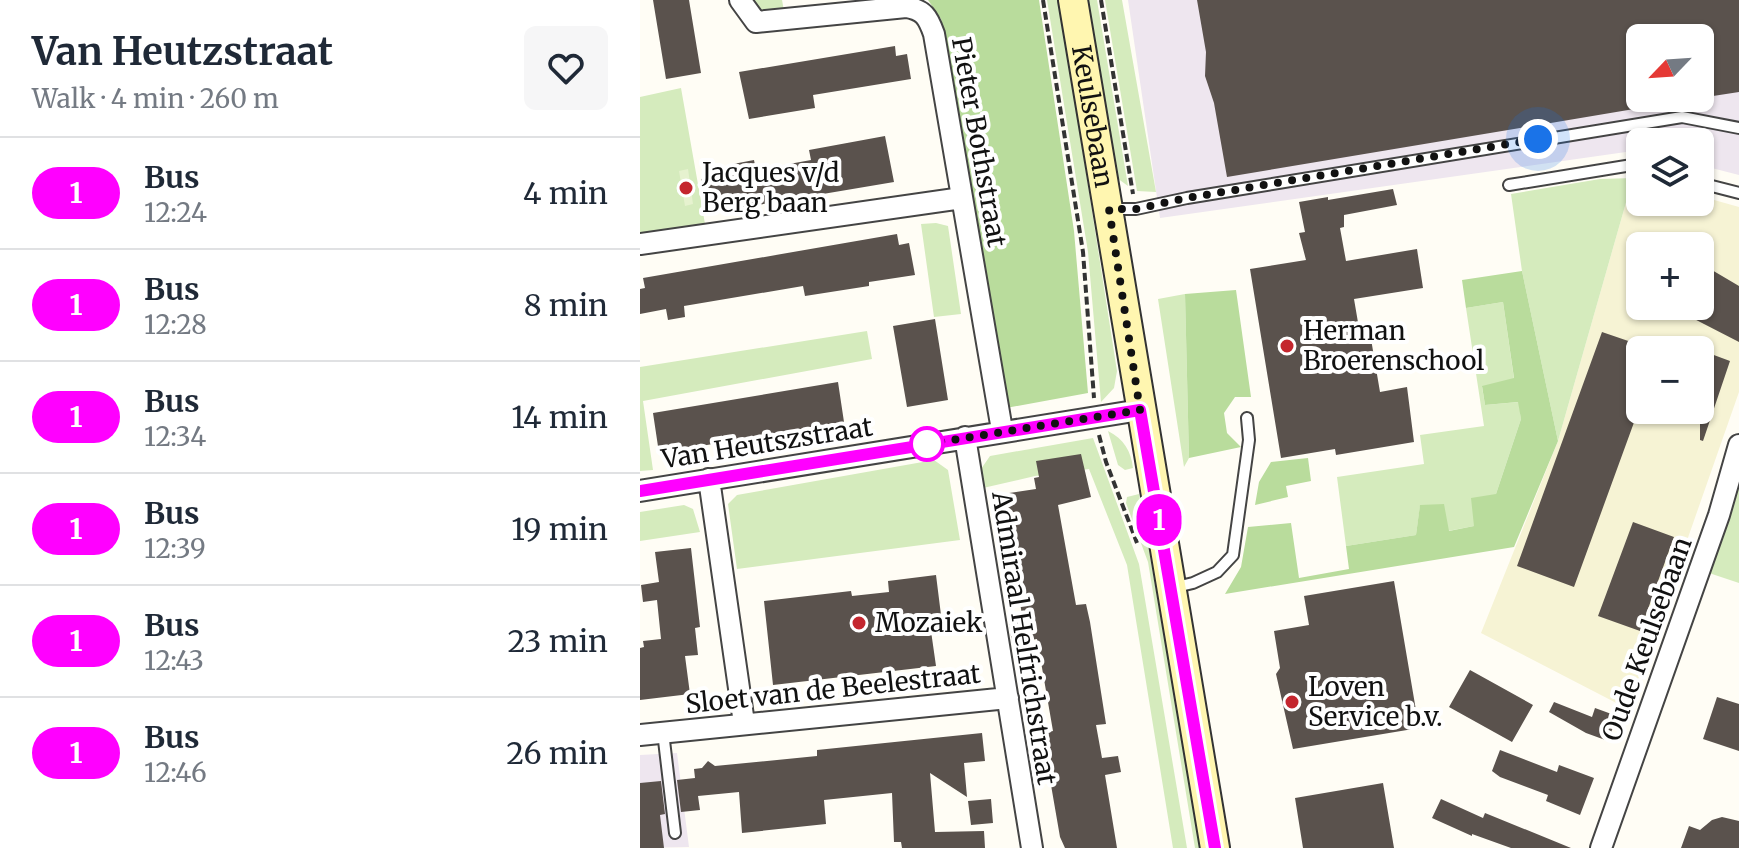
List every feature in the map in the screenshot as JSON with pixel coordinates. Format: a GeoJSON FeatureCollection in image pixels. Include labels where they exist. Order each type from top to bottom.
{"type":"FeatureCollection","features":[{"type":"Feature","properties":{"kind":"street","name":"Pieter Bothstraat"},"geometry":{"type":"LineString","coordinates":[[740,0],[756,22],[906,7],[921,10],[929,19],[1002,430]]}},
{"type":"Feature","properties":{"kind":"street","name":"Keulsebaan"},"geometry":{"type":"LineString","coordinates":[[1073,0],[1215,848]]}},
{"type":"Feature","properties":{"kind":"street"},"geometry":{"type":"LineString","coordinates":[[640,244],[962,198]]}},
{"type":"Feature","properties":{"kind":"street","name":"Van Heutszstraat"},"geometry":{"type":"LineString","coordinates":[[640,491],[1140,410]]}},
{"type":"Feature","properties":{"kind":"street","name":"Admiraal Helfrichstraat"},"geometry":{"type":"LineString","coordinates":[[965,437],[1032,848]]}},
{"type":"Feature","properties":{"kind":"street","name":"Oude Keulsebaan"},"geometry":{"type":"LineString","coordinates":[[1601,848],[1719,515],[1739,445]]}},
{"type":"Feature","properties":{"kind":"street"},"geometry":{"type":"LineString","coordinates":[[709,479],[744,723]]}},
{"type":"Feature","properties":{"kind":"street","name":"Sloet van de Beelestraat"},"geometry":{"type":"LineString","coordinates":[[640,735],[1008,698]]}},
{"type":"Feature","properties":{"kind":"lane"},"geometry":{"type":"LineString","coordinates":[[1109,209],[1136,209],[1217,192],[1682,117],[1739,128]]}},
{"type":"Feature","properties":{"kind":"lane"},"geometry":{"type":"LineString","coordinates":[[1509,185],[1626,166]]}},
{"type":"Feature","properties":{"kind":"lane"},"geometry":{"type":"LineString","coordinates":[[1714,187],[1739,193]]}},
{"type":"Feature","properties":{"kind":"lane"},"geometry":{"type":"LineString","coordinates":[[1171,588],[1193,583],[1217,572],[1233,555],[1249,440],[1247,418]]}},
{"type":"Feature","properties":{"kind":"lane","name":"Sloet van de Beelestraat"},"geometry":{"type":"LineString","coordinates":[[663,732],[675,833]]}},
{"type":"Feature","properties":{"kind":"path","name":"Keulsebaan"},"geometry":{"type":"LineString","coordinates":[[1043,0],[1083,252],[1096,417]]}},
{"type":"Feature","properties":{"kind":"shaded area"},"geometry":{"type":"Polygon","coordinates":[[[1128,0],[1739,0],[1739,175],[1714,169],[1714,128],[1626,128],[1626,152],[1160,218],[1128,0]]]}},
{"type":"Feature","properties":{"kind":"shaded area"},"geometry":{"type":"Polygon","coordinates":[[[1714,200],[1739,207],[1739,392],[1628,709],[1481,633],[1558,441],[1626,203],[1626,216],[1714,216],[1714,200]]]}},
{"type":"Feature","properties":{"kind":"shaded area"},"geometry":{"type":"Polygon","coordinates":[[[677,753],[689,847],[640,848],[640,755],[677,753]]]}},
{"type":"Feature","properties":{"kind":"green space"},"geometry":{"type":"Polygon","coordinates":[[[755,0],[782,0],[784,11],[757,10],[755,0]]]}},
{"type":"Feature","properties":{"kind":"green space"},"geometry":{"type":"Polygon","coordinates":[[[928,0],[1039,0],[1074,231],[1088,393],[1006,408],[941,19],[928,0]]]}},
{"type":"Feature","properties":{"kind":"green space"},"geometry":{"type":"Polygon","coordinates":[[[1047,0],[1059,0],[1117,371],[1114,388],[1101,402],[1088,252],[1047,0]]]}},
{"type":"Feature","properties":{"kind":"green space"},"geometry":{"type":"Polygon","coordinates":[[[1086,0],[1097,0],[1128,186],[1117,178],[1086,0]]]}},
{"type":"Feature","properties":{"kind":"green space"},"geometry":{"type":"Polygon","coordinates":[[[1105,0],[1122,0],[1156,192],[1137,191],[1105,0]]]}},
{"type":"Feature","properties":{"kind":"green space"},"geometry":{"type":"Polygon","coordinates":[[[681,88],[705,224],[640,234],[640,97],[681,88]]]}},
{"type":"Feature","properties":{"kind":"green space","name":"Jacques v/d Berg baan"},"geometry":{"type":"Polygon","coordinates":[[[688,169],[693,204],[685,206],[679,171],[688,169]]]}},
{"type":"Feature","properties":{"kind":"green space"},"geometry":{"type":"Polygon","coordinates":[[[1626,178],[1626,203],[1558,441],[1522,271],[1511,194],[1600,179],[1626,178]]]}},
{"type":"Feature","properties":{"kind":"green space"},"geometry":{"type":"Polygon","coordinates":[[[921,224],[948,226],[961,314],[934,317],[921,224]]]}},
{"type":"Feature","properties":{"kind":"green space"},"geometry":{"type":"Polygon","coordinates":[[[1522,271],[1558,441],[1514,547],[1225,594],[1241,567],[1248,527],[1291,523],[1299,578],[1349,569],[1346,546],[1416,535],[1420,505],[1444,504],[1449,531],[1474,526],[1471,498],[1496,494],[1521,419],[1518,402],[1485,405],[1482,386],[1514,378],[1503,302],[1466,308],[1462,280],[1522,271]]]}},
{"type":"Feature","properties":{"kind":"green space"},"geometry":{"type":"Polygon","coordinates":[[[1236,290],[1251,397],[1235,397],[1224,413],[1227,433],[1241,447],[1189,458],[1185,294],[1236,290]]]}},
{"type":"Feature","properties":{"kind":"green space"},"geometry":{"type":"Polygon","coordinates":[[[1185,294],[1189,458],[1184,467],[1158,299],[1185,294]]]}},
{"type":"Feature","properties":{"kind":"green space"},"geometry":{"type":"Polygon","coordinates":[[[1503,302],[1514,379],[1482,387],[1485,405],[1519,402],[1521,419],[1496,494],[1474,526],[1448,531],[1420,506],[1416,535],[1346,546],[1337,477],[1424,464],[1420,435],[1484,426],[1466,308],[1503,302]]]}},
{"type":"Feature","properties":{"kind":"green space"},"geometry":{"type":"Polygon","coordinates":[[[867,331],[872,359],[643,401],[653,470],[640,471],[640,367],[867,331]]]}},
{"type":"Feature","properties":{"kind":"green space"},"geometry":{"type":"Polygon","coordinates":[[[1108,431],[1126,446],[1133,468],[1125,470],[1118,465],[1108,431]]]}},
{"type":"Feature","properties":{"kind":"green space"},"geometry":{"type":"Polygon","coordinates":[[[1093,438],[1139,564],[1187,848],[1173,848],[1127,565],[1089,469],[1035,476],[983,488],[981,469],[990,456],[1093,438]]]}},
{"type":"Feature","properties":{"kind":"green space"},"geometry":{"type":"Polygon","coordinates":[[[1308,458],[1311,481],[1286,486],[1288,497],[1255,505],[1259,482],[1271,462],[1308,458]]]}},
{"type":"Feature","properties":{"kind":"green space"},"geometry":{"type":"Polygon","coordinates":[[[934,460],[948,470],[960,540],[737,569],[728,504],[737,495],[934,460]]]}},
{"type":"Feature","properties":{"kind":"green space"},"geometry":{"type":"Polygon","coordinates":[[[1739,472],[1739,583],[1706,572],[1739,472]]]}},
{"type":"Feature","properties":{"kind":"green space"},"geometry":{"type":"Polygon","coordinates":[[[1139,494],[1201,848],[1195,848],[1148,562],[1126,503],[1127,497],[1139,494]]]}},
{"type":"Feature","properties":{"kind":"green space"},"geometry":{"type":"Polygon","coordinates":[[[684,505],[693,509],[700,532],[640,541],[640,512],[684,505]]]}},
{"type":"Feature","properties":{"kind":"building"},"geometry":{"type":"Polygon","coordinates":[[[653,0],[689,0],[701,73],[666,79],[653,0]]]}},
{"type":"Feature","properties":{"kind":"building"},"geometry":{"type":"Polygon","coordinates":[[[1197,0],[1739,0],[1739,92],[1714,96],[1714,24],[1626,24],[1626,110],[1227,177],[1214,103],[1205,76],[1206,52],[1197,0]]]}},
{"type":"Feature","properties":{"kind":"building"},"geometry":{"type":"Polygon","coordinates":[[[895,46],[896,56],[907,54],[911,79],[813,95],[815,108],[749,119],[739,72],[895,46]]]}},
{"type":"Feature","properties":{"kind":"building"},"geometry":{"type":"Polygon","coordinates":[[[885,136],[894,182],[717,212],[715,202],[705,203],[701,179],[730,174],[728,165],[754,160],[756,170],[811,160],[809,150],[885,136]]]}},
{"type":"Feature","properties":{"kind":"building"},"geometry":{"type":"Polygon","coordinates":[[[1393,189],[1397,205],[1344,215],[1344,227],[1340,228],[1346,261],[1417,249],[1423,288],[1354,299],[1361,340],[1371,339],[1380,392],[1407,387],[1414,442],[1336,455],[1335,449],[1281,458],[1250,269],[1306,260],[1299,233],[1305,232],[1299,202],[1393,189]]]}},
{"type":"Feature","properties":{"kind":"building"},"geometry":{"type":"Polygon","coordinates":[[[897,234],[899,245],[909,243],[915,275],[805,296],[803,286],[684,306],[685,317],[668,320],[666,309],[640,314],[640,289],[645,288],[643,278],[897,234]]]}},
{"type":"Feature","properties":{"kind":"building"},"geometry":{"type":"Polygon","coordinates":[[[1714,271],[1739,286],[1739,342],[1696,320],[1714,320],[1714,271]]]}},
{"type":"Feature","properties":{"kind":"building"},"geometry":{"type":"Polygon","coordinates":[[[935,319],[948,400],[907,407],[893,326],[935,319]]]}},
{"type":"Feature","properties":{"kind":"building"},"geometry":{"type":"Polygon","coordinates":[[[1602,332],[1626,340],[1626,424],[1633,424],[1574,587],[1517,566],[1602,332]]]}},
{"type":"Feature","properties":{"kind":"building"},"geometry":{"type":"Polygon","coordinates":[[[1714,355],[1730,361],[1714,408],[1714,355]]]}},
{"type":"Feature","properties":{"kind":"building"},"geometry":{"type":"Polygon","coordinates":[[[838,382],[844,422],[659,453],[653,413],[838,382]]]}},
{"type":"Feature","properties":{"kind":"building"},"geometry":{"type":"Polygon","coordinates":[[[1700,424],[1709,424],[1703,441],[1700,440],[1700,424]]]}},
{"type":"Feature","properties":{"kind":"building"},"geometry":{"type":"Polygon","coordinates":[[[1081,454],[1091,497],[1058,505],[1076,605],[1086,604],[1090,622],[1106,724],[1096,725],[1102,758],[1118,756],[1121,772],[1105,775],[1117,848],[1065,848],[1060,837],[1042,733],[1053,731],[1037,639],[1012,643],[1009,623],[1023,621],[1002,494],[1036,489],[1034,478],[1039,477],[1036,461],[1081,454]]]}},
{"type":"Feature","properties":{"kind":"building"},"geometry":{"type":"Polygon","coordinates":[[[1633,522],[1674,537],[1640,631],[1598,616],[1633,522]]]}},
{"type":"Feature","properties":{"kind":"building"},"geometry":{"type":"Polygon","coordinates":[[[691,548],[700,627],[695,628],[698,655],[685,656],[690,694],[640,700],[640,648],[644,647],[643,641],[661,639],[657,600],[643,602],[641,585],[659,582],[655,552],[691,548]]]}},
{"type":"Feature","properties":{"kind":"building"},"geometry":{"type":"Polygon","coordinates":[[[936,575],[942,623],[930,624],[936,666],[773,685],[764,601],[851,591],[852,596],[889,592],[888,581],[936,575]]]}},
{"type":"Feature","properties":{"kind":"building"},"geometry":{"type":"Polygon","coordinates":[[[1394,581],[1419,728],[1293,749],[1276,674],[1280,668],[1274,631],[1309,625],[1304,596],[1394,581]]]}},
{"type":"Feature","properties":{"kind":"building"},"geometry":{"type":"Polygon","coordinates":[[[1470,670],[1533,705],[1512,742],[1449,707],[1470,670]]]}},
{"type":"Feature","properties":{"kind":"building"},"geometry":{"type":"Polygon","coordinates":[[[1717,697],[1739,704],[1739,751],[1703,739],[1717,697]]]}},
{"type":"Feature","properties":{"kind":"building"},"geometry":{"type":"Polygon","coordinates":[[[1554,702],[1592,717],[1595,708],[1617,716],[1608,741],[1586,733],[1549,712],[1554,702]]]}},
{"type":"Feature","properties":{"kind":"building"},"geometry":{"type":"Polygon","coordinates":[[[982,733],[985,761],[964,763],[967,797],[930,773],[935,832],[984,831],[985,848],[902,848],[901,842],[894,842],[892,793],[824,800],[826,824],[742,833],[739,792],[698,796],[700,810],[681,812],[677,780],[695,778],[694,769],[702,768],[708,761],[715,766],[817,756],[817,750],[982,733]]]}},
{"type":"Feature","properties":{"kind":"building"},"geometry":{"type":"Polygon","coordinates":[[[1500,750],[1557,772],[1559,765],[1594,778],[1580,815],[1546,801],[1548,795],[1492,771],[1500,750]]]}},
{"type":"Feature","properties":{"kind":"building"},"geometry":{"type":"Polygon","coordinates":[[[661,781],[665,814],[660,815],[664,848],[640,848],[640,783],[661,781]]]}},
{"type":"Feature","properties":{"kind":"building"},"geometry":{"type":"Polygon","coordinates":[[[1383,783],[1394,848],[1303,848],[1295,798],[1383,783]]]}},
{"type":"Feature","properties":{"kind":"building"},"geometry":{"type":"Polygon","coordinates":[[[991,799],[993,823],[971,825],[968,801],[991,799]]]}},
{"type":"Feature","properties":{"kind":"building"},"geometry":{"type":"Polygon","coordinates":[[[1441,799],[1483,818],[1485,813],[1571,848],[1511,848],[1472,836],[1432,818],[1441,799]]]}},
{"type":"Feature","properties":{"kind":"building"},"geometry":{"type":"Polygon","coordinates":[[[1722,817],[1739,821],[1739,848],[1681,848],[1689,826],[1700,830],[1712,820],[1722,817]]]}},
{"type":"Feature","properties":{"kind":"bus line","name":"1"},"geometry":{"type":"LineString","coordinates":[[640,491],[1140,410],[1215,848]]}},
{"type":"Feature","properties":{"kind":"place","name":"Jacques v/d Berg baan"},"geometry":{"type":"Point","coordinates":[686,188]}},
{"type":"Feature","properties":{"kind":"place","name":"Herman Broerenschool"},"geometry":{"type":"Point","coordinates":[1287,346]}},
{"type":"Feature","properties":{"kind":"place","name":"Mozaiek"},"geometry":{"type":"Point","coordinates":[859,623]}},
{"type":"Feature","properties":{"kind":"place","name":"Loven Service b.v."},"geometry":{"type":"Point","coordinates":[1292,702]}},
{"type":"Feature","properties":{"kind":"route"},"geometry":{"type":"LineString","coordinates":[[927,444],[1140,410],[1109,209],[1136,209],[1538,139]]}}]}
